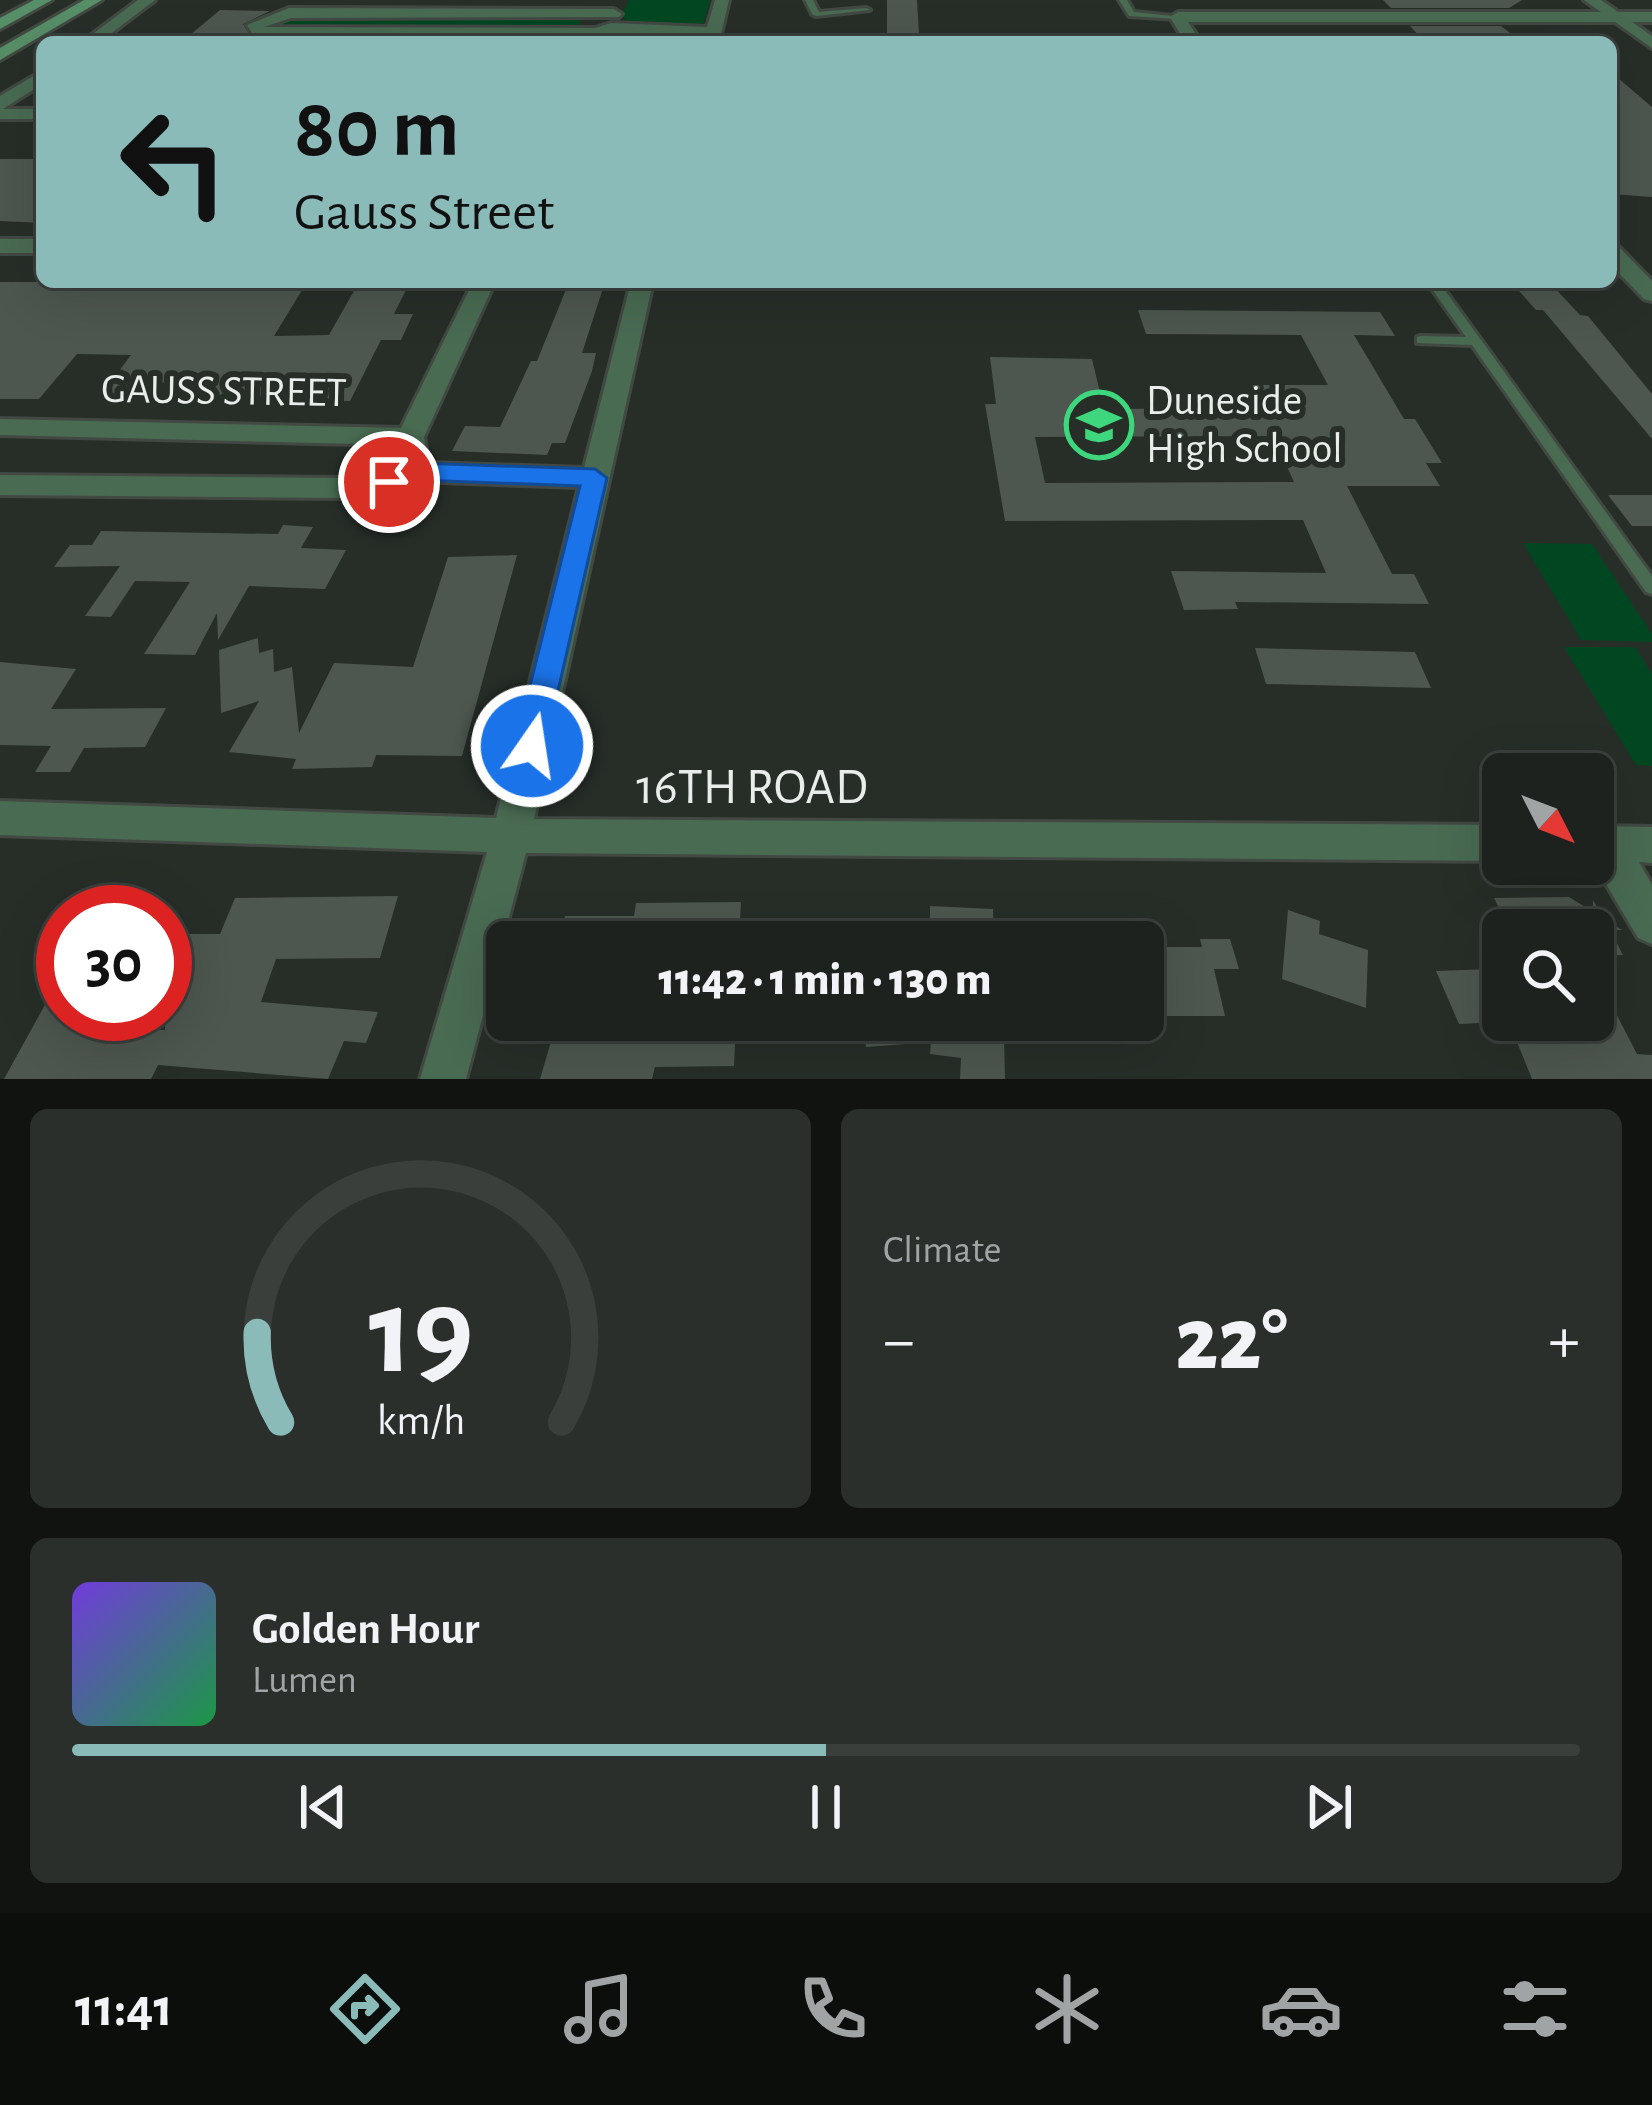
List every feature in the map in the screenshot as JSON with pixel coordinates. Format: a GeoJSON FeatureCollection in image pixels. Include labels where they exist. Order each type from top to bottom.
{"type":"FeatureCollection","features":[{"type":"Feature","properties":{"kind":"main road"},"geometry":{"type":"LineString","coordinates":[[0,24],[45,0]]}},
{"type":"Feature","properties":{"kind":"main road"},"geometry":{"type":"LineString","coordinates":[[0,56],[95,0]]}},
{"type":"Feature","properties":{"kind":"street"},"geometry":{"type":"LineString","coordinates":[[99,36],[148,0]]}},
{"type":"Feature","properties":{"kind":"street"},"geometry":{"type":"LineString","coordinates":[[712,36],[722,0]]}},
{"type":"Feature","properties":{"kind":"street"},"geometry":{"type":"LineString","coordinates":[[1358,0],[1393,36]]}},
{"type":"Feature","properties":{"kind":"street"},"geometry":{"type":"LineString","coordinates":[[1591,0],[1652,33]]}},
{"type":"Feature","properties":{"kind":"street"},"geometry":{"type":"LineString","coordinates":[[1189,36],[1178,17],[1616,11],[1652,16]]}},
{"type":"Feature","properties":{"kind":"street"},"geometry":{"type":"LineString","coordinates":[[1616,11],[1652,44]]}},
{"type":"Feature","properties":{"kind":"street"},"geometry":{"type":"LineString","coordinates":[[615,14],[597,33],[277,33],[259,32],[255,25],[290,13],[615,14],[708,36]]}},
{"type":"Feature","properties":{"kind":"street"},"geometry":{"type":"LineString","coordinates":[[0,104],[36,80]]}},
{"type":"Feature","properties":{"kind":"street"},"geometry":{"type":"LineString","coordinates":[[0,114],[36,114]]}},
{"type":"Feature","properties":{"kind":"street"},"geometry":{"type":"LineString","coordinates":[[0,246],[36,246]]}},
{"type":"Feature","properties":{"kind":"street"},"geometry":{"type":"LineString","coordinates":[[1617,254],[1652,255]]}},
{"type":"Feature","properties":{"kind":"street"},"geometry":{"type":"LineString","coordinates":[[1617,259],[1652,294]]}},
{"type":"Feature","properties":{"kind":"street"},"geometry":{"type":"LineString","coordinates":[[416,472],[410,437],[481,288]]}},
{"type":"Feature","properties":{"kind":"street"},"geometry":{"type":"LineString","coordinates":[[443,1079],[511,836],[642,288]]}},
{"type":"Feature","properties":{"kind":"street","name":"GAUSS STREET"},"geometry":{"type":"LineString","coordinates":[[0,427],[410,437]]}},
{"type":"Feature","properties":{"kind":"street"},"geometry":{"type":"LineString","coordinates":[[0,485],[349,488],[416,472],[595,478]]}},
{"type":"Feature","properties":{"kind":"street","name":"16TH ROAD"},"geometry":{"type":"LineString","coordinates":[[0,818],[511,836],[1482,843]]}},
{"type":"Feature","properties":{"kind":"street"},"geometry":{"type":"LineString","coordinates":[[1614,844],[1652,845]]}},
{"type":"Feature","properties":{"kind":"street"},"geometry":{"type":"LineString","coordinates":[[1614,866],[1652,924]]}},
{"type":"Feature","properties":{"kind":"lane"},"geometry":{"type":"LineString","coordinates":[[809,0],[811,12],[817,14],[866,10]]}},
{"type":"Feature","properties":{"kind":"lane"},"geometry":{"type":"LineString","coordinates":[[1123,0],[1132,14],[1178,17]]}},
{"type":"Feature","properties":{"kind":"lane"},"geometry":{"type":"LineString","coordinates":[[1437,288],[1652,588]]}},
{"type":"Feature","properties":{"kind":"lane"},"geometry":{"type":"LineString","coordinates":[[1421,340],[1475,341]]}},
{"type":"Feature","properties":{"kind":"green space"},"geometry":{"type":"Polygon","coordinates":[[[629,0],[710,0],[703,27],[637,27],[621,16],[629,0]]]}},
{"type":"Feature","properties":{"kind":"green space"},"geometry":{"type":"Polygon","coordinates":[[[293,16],[583,17],[575,31],[265,25],[293,16]]]}},
{"type":"Feature","properties":{"kind":"green space"},"geometry":{"type":"Polygon","coordinates":[[[1523,543],[1592,544],[1652,634],[1652,642],[1581,640],[1523,543]]]}},
{"type":"Feature","properties":{"kind":"green space"},"geometry":{"type":"Polygon","coordinates":[[[1564,647],[1635,647],[1652,674],[1652,766],[1636,765],[1564,647]]]}},
{"type":"Feature","properties":{"kind":"building"},"geometry":{"type":"Polygon","coordinates":[[[887,0],[917,0],[919,35],[887,35],[887,0]]]}},
{"type":"Feature","properties":{"kind":"building"},"geometry":{"type":"Polygon","coordinates":[[[1383,0],[1522,0],[1509,8],[1391,8],[1383,0]]]}},
{"type":"Feature","properties":{"kind":"building"},"geometry":{"type":"Polygon","coordinates":[[[220,10],[270,11],[243,24],[250,36],[190,35],[220,10]]]}},
{"type":"Feature","properties":{"kind":"building"},"geometry":{"type":"Polygon","coordinates":[[[1410,26],[1501,26],[1510,33],[1473,36],[1419,36],[1410,26]]]}},
{"type":"Feature","properties":{"kind":"building"},"geometry":{"type":"Polygon","coordinates":[[[1617,77],[1652,107],[1652,197],[1617,194],[1617,77]]]}},
{"type":"Feature","properties":{"kind":"building"},"geometry":{"type":"Polygon","coordinates":[[[0,159],[36,159],[36,223],[0,221],[0,159]]]}},
{"type":"Feature","properties":{"kind":"building"},"geometry":{"type":"Polygon","coordinates":[[[0,282],[36,282],[36,288],[303,288],[274,336],[329,335],[356,288],[407,288],[394,314],[413,314],[401,340],[381,340],[350,401],[264,402],[268,396],[195,395],[204,382],[147,383],[130,398],[98,399],[131,355],[77,354],[39,399],[0,399],[0,282]]]}},
{"type":"Feature","properties":{"kind":"building"},"geometry":{"type":"Polygon","coordinates":[[[567,288],[603,288],[582,353],[596,353],[592,371],[565,443],[552,443],[547,455],[452,451],[465,426],[500,427],[531,361],[537,361],[567,288]]]}},
{"type":"Feature","properties":{"kind":"building"},"geometry":{"type":"Polygon","coordinates":[[[1516,288],[1555,288],[1580,315],[1588,316],[1652,394],[1652,439],[1543,310],[1536,310],[1516,288]]]}},
{"type":"Feature","properties":{"kind":"building"},"geometry":{"type":"Polygon","coordinates":[[[1138,310],[1380,312],[1395,336],[1354,335],[1404,419],[1415,419],[1442,463],[1426,463],[1440,486],[1347,486],[1392,574],[1414,574],[1429,604],[1235,602],[1238,609],[1184,610],[1171,571],[1326,573],[1303,520],[1005,521],[985,404],[996,404],[990,357],[1092,359],[1104,409],[1263,408],[1252,385],[1328,385],[1301,335],[1146,334],[1138,310]],[[1273,436],[1035,437],[1045,483],[1294,482],[1273,436]]]}},
{"type":"Feature","properties":{"kind":"building"},"geometry":{"type":"Polygon","coordinates":[[[1608,495],[1652,495],[1652,526],[1632,526],[1608,495]]]}},
{"type":"Feature","properties":{"kind":"building"},"geometry":{"type":"Polygon","coordinates":[[[283,525],[313,527],[301,548],[346,550],[325,589],[249,586],[218,640],[217,613],[195,655],[144,654],[190,582],[135,581],[111,617],[85,616],[120,566],[54,567],[70,545],[92,545],[101,531],[278,534],[283,525]]]}},
{"type":"Feature","properties":{"kind":"building"},"geometry":{"type":"Polygon","coordinates":[[[517,555],[462,756],[376,755],[372,767],[292,769],[296,759],[229,752],[259,701],[221,713],[219,650],[258,638],[259,653],[273,649],[274,672],[292,667],[299,733],[334,663],[413,667],[448,557],[517,555]]]}},
{"type":"Feature","properties":{"kind":"building"},"geometry":{"type":"Polygon","coordinates":[[[1255,648],[1415,652],[1431,688],[1266,684],[1255,648]]]}},
{"type":"Feature","properties":{"kind":"building"},"geometry":{"type":"Polygon","coordinates":[[[0,662],[76,669],[51,709],[166,708],[145,747],[84,748],[70,772],[35,772],[51,746],[0,745],[0,662]]]}},
{"type":"Feature","properties":{"kind":"building"},"geometry":{"type":"Polygon","coordinates":[[[398,896],[380,958],[276,959],[261,1002],[378,1012],[366,1043],[344,1041],[328,1079],[158,1065],[151,1079],[4,1079],[36,1021],[36,1041],[192,1041],[192,934],[220,934],[235,898],[398,896]]]}},
{"type":"Feature","properties":{"kind":"building"},"geometry":{"type":"Polygon","coordinates":[[[1569,897],[1588,909],[1500,909],[1494,898],[1569,897]]]}},
{"type":"Feature","properties":{"kind":"building"},"geometry":{"type":"Polygon","coordinates":[[[741,902],[740,921],[564,921],[565,916],[634,916],[636,903],[741,902]]]}},
{"type":"Feature","properties":{"kind":"building"},"geometry":{"type":"Polygon","coordinates":[[[930,906],[993,909],[993,921],[930,921],[930,906]]]}},
{"type":"Feature","properties":{"kind":"building"},"geometry":{"type":"Polygon","coordinates":[[[1288,910],[1320,921],[1319,934],[1368,950],[1366,1008],[1282,979],[1288,910]]]}},
{"type":"Feature","properties":{"kind":"building"},"geometry":{"type":"Polygon","coordinates":[[[1200,939],[1230,939],[1239,969],[1214,969],[1225,1016],[1164,1016],[1164,947],[1202,947],[1200,939]]]}},
{"type":"Feature","properties":{"kind":"building"},"geometry":{"type":"Polygon","coordinates":[[[1482,969],[1482,1023],[1459,1024],[1436,971],[1482,969]]]}},
{"type":"Feature","properties":{"kind":"building"},"geometry":{"type":"Polygon","coordinates":[[[1614,1010],[1637,1054],[1652,1055],[1652,1079],[1532,1079],[1517,1041],[1614,1041],[1614,1010]]]}},
{"type":"Feature","properties":{"kind":"building"},"geometry":{"type":"Polygon","coordinates":[[[551,1041],[735,1041],[734,1066],[655,1067],[652,1079],[540,1079],[551,1041]]]}},
{"type":"Feature","properties":{"kind":"building"},"geometry":{"type":"Polygon","coordinates":[[[865,1041],[1004,1041],[1005,1079],[960,1079],[961,1058],[930,1054],[931,1042],[866,1047],[865,1041]]]}},
{"type":"Feature","properties":{"kind":"place","name":"Duneside High School"},"geometry":{"type":"Point","coordinates":[1099,425]}},
{"type":"Feature","properties":{"kind":"route"},"geometry":{"type":"LineString","coordinates":[[389,482],[416,472],[595,478],[532,746]]}}]}
